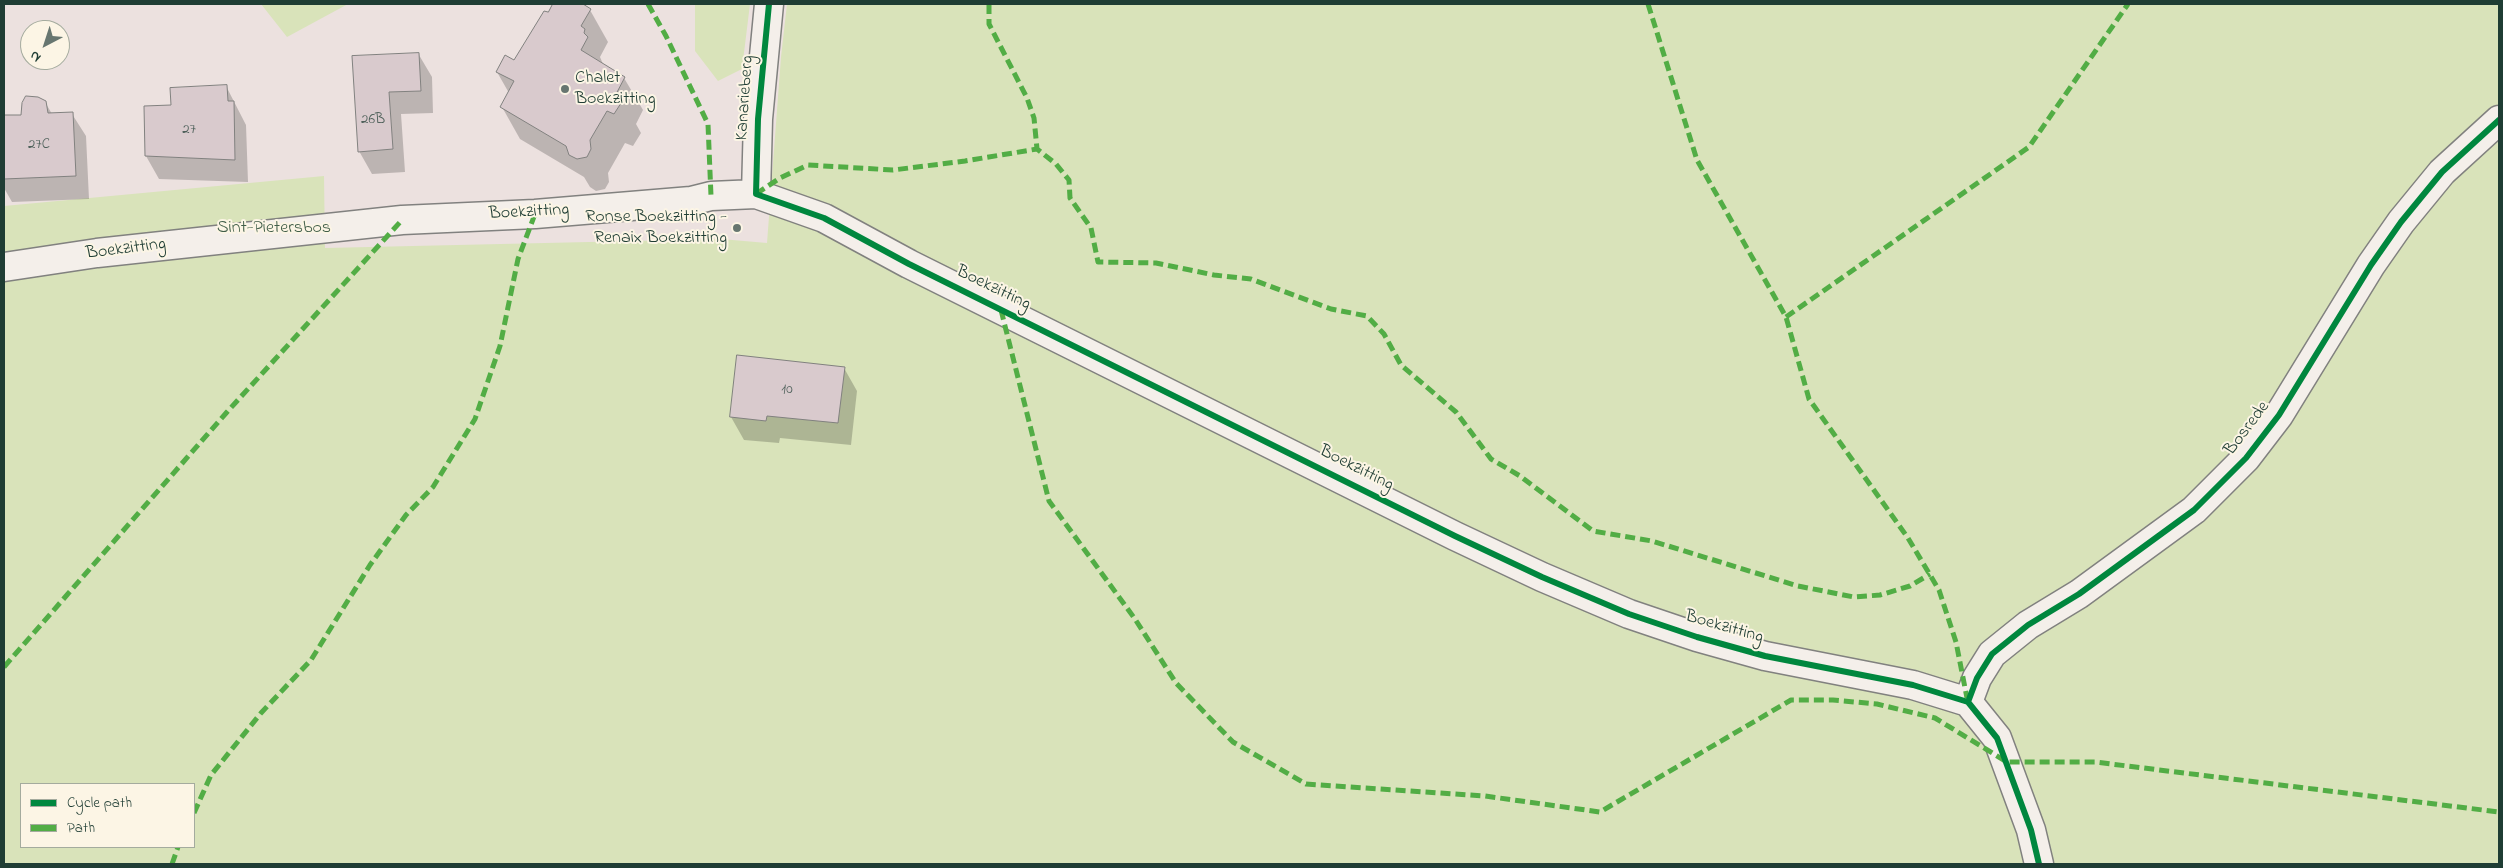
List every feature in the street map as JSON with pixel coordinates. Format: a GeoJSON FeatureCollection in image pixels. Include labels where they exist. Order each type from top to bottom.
{"type":"FeatureCollection","features":[{"type":"Feature","properties":{"kind":"street","name":"Kanarieberg"},"geometry":{"type":"LineString","coordinates":[[756,194],[758,119],[769,4]]}},
{"type":"Feature","properties":{"kind":"street","name":"Bosrede"},"geometry":{"type":"LineString","coordinates":[[1968,702],[1978,678],[1992,654],[2028,625],[2079,594],[2194,510],[2246,458],[2279,415],[2371,265],[2401,222],[2442,172],[2499,120]]}},
{"type":"Feature","properties":{"kind":"street","name":"Boekzitting"},"geometry":{"type":"LineString","coordinates":[[4,267],[97,253],[402,220],[535,214],[691,201],[711,196],[756,194],[824,218],[909,264],[1455,536],[1542,577],[1629,614],[1697,637],[1765,656],[1913,686],[1968,702]]}},
{"type":"Feature","properties":{"kind":"street"},"geometry":{"type":"LineString","coordinates":[[1968,702],[1997,738],[2031,830],[2039,864]]}},
{"type":"Feature","properties":{"kind":"green space"},"geometry":{"type":"Polygon","coordinates":[[[261,4],[348,4],[287,37],[261,4]]]}},
{"type":"Feature","properties":{"kind":"green space"},"geometry":{"type":"Polygon","coordinates":[[[695,4],[750,4],[742,69],[718,81],[695,51],[695,4]]]}},
{"type":"Feature","properties":{"kind":"green space","name":"Sint-Pietersbos"},"geometry":{"type":"Polygon","coordinates":[[[787,4],[2499,4],[2499,864],[4,864],[4,206],[324,176],[325,248],[721,239],[767,243],[781,57],[787,4]]]}},
{"type":"Feature","properties":{"kind":"building","name":"Chalet Boekzitting"},"geometry":{"type":"Polygon","coordinates":[[[553,4],[583,4],[591,9],[581,26],[585,29],[584,33],[588,37],[581,50],[625,77],[615,96],[623,100],[614,114],[607,111],[590,140],[591,149],[587,157],[577,159],[569,155],[566,146],[500,107],[514,81],[496,72],[505,55],[514,60],[544,11],[548,12],[553,4]]]}},
{"type":"Feature","properties":{"kind":"building"},"geometry":{"type":"Polygon","coordinates":[[[419,53],[421,91],[389,92],[393,149],[358,152],[352,56],[419,53]]]}},
{"type":"Feature","properties":{"kind":"building"},"geometry":{"type":"Polygon","coordinates":[[[227,85],[228,101],[234,101],[235,160],[145,156],[144,106],[171,105],[170,88],[227,85]]]}},
{"type":"Feature","properties":{"kind":"building"},"geometry":{"type":"Polygon","coordinates":[[[26,96],[38,97],[46,101],[48,113],[73,112],[76,176],[4,179],[4,115],[21,115],[22,103],[26,96]]]}},
{"type":"Feature","properties":{"kind":"building"},"geometry":{"type":"Polygon","coordinates":[[[737,355],[845,367],[838,423],[767,416],[766,421],[730,417],[737,355]]]}},
{"type":"Feature","properties":{"kind":"marked path"},"geometry":{"type":"LineString","coordinates":[[648,4],[666,36],[708,124],[711,196]]}},
{"type":"Feature","properties":{"kind":"marked path"},"geometry":{"type":"LineString","coordinates":[[989,4],[989,24],[1027,98],[1034,118],[1037,149],[1056,164],[1069,180],[1070,198],[1091,228],[1098,262],[1156,263],[1214,275],[1251,279],[1331,309],[1367,316],[1384,334],[1401,365],[1456,412],[1491,459],[1520,476],[1593,531],[1652,541],[1798,586],[1854,597],[1880,595],[1910,586],[1930,574]]}},
{"type":"Feature","properties":{"kind":"marked path"},"geometry":{"type":"LineString","coordinates":[[1648,4],[1697,160],[1786,317],[1809,399],[1908,538],[1939,590],[1956,642],[1967,698]]}},
{"type":"Feature","properties":{"kind":"marked path"},"geometry":{"type":"LineString","coordinates":[[1786,317],[2029,147],[2128,4]]}},
{"type":"Feature","properties":{"kind":"marked path"},"geometry":{"type":"LineString","coordinates":[[756,194],[780,178],[808,165],[893,170],[1037,149]]}},
{"type":"Feature","properties":{"kind":"marked path"},"geometry":{"type":"LineString","coordinates":[[195,811],[211,775],[261,713],[311,660],[370,565],[406,515],[433,487],[475,419],[500,346],[518,259],[535,214]]}},
{"type":"Feature","properties":{"kind":"marked path"},"geometry":{"type":"LineString","coordinates":[[4,667],[227,412],[402,220]]}},
{"type":"Feature","properties":{"kind":"marked path"},"geometry":{"type":"LineString","coordinates":[[1001,310],[1049,501],[1135,619],[1176,683],[1233,742],[1306,784],[1485,796],[1600,812],[1791,700],[1833,700],[1877,704],[1935,718],[2007,762],[2095,762],[2499,812]]}},
{"type":"Feature","properties":{"kind":"marked path"},"geometry":{"type":"LineString","coordinates":[[172,864],[178,848]]}},
{"type":"Feature","properties":{"kind":"cycle path"},"geometry":{"type":"LineString","coordinates":[[769,4],[758,119],[756,194],[824,218],[909,264],[1455,536],[1542,577],[1629,614],[1697,637],[1765,656],[1913,685],[1968,702]]}},
{"type":"Feature","properties":{"kind":"cycle path"},"geometry":{"type":"LineString","coordinates":[[1968,702],[1977,678],[1992,654],[2028,625],[2079,594],[2194,510],[2246,458],[2279,415],[2371,265],[2401,222],[2442,172],[2499,120]]}},
{"type":"Feature","properties":{"kind":"cycle path"},"geometry":{"type":"LineString","coordinates":[[1968,702],[1997,738],[2031,830],[2039,864]]}},
{"type":"Feature","properties":{"kind":"place","name":"Chalet Boekzitting"},"geometry":{"type":"Point","coordinates":[565,89]}},
{"type":"Feature","properties":{"kind":"place","name":"Ronse Boekzitting - Renaix Boekzitting"},"geometry":{"type":"Point","coordinates":[737,228]}}]}
